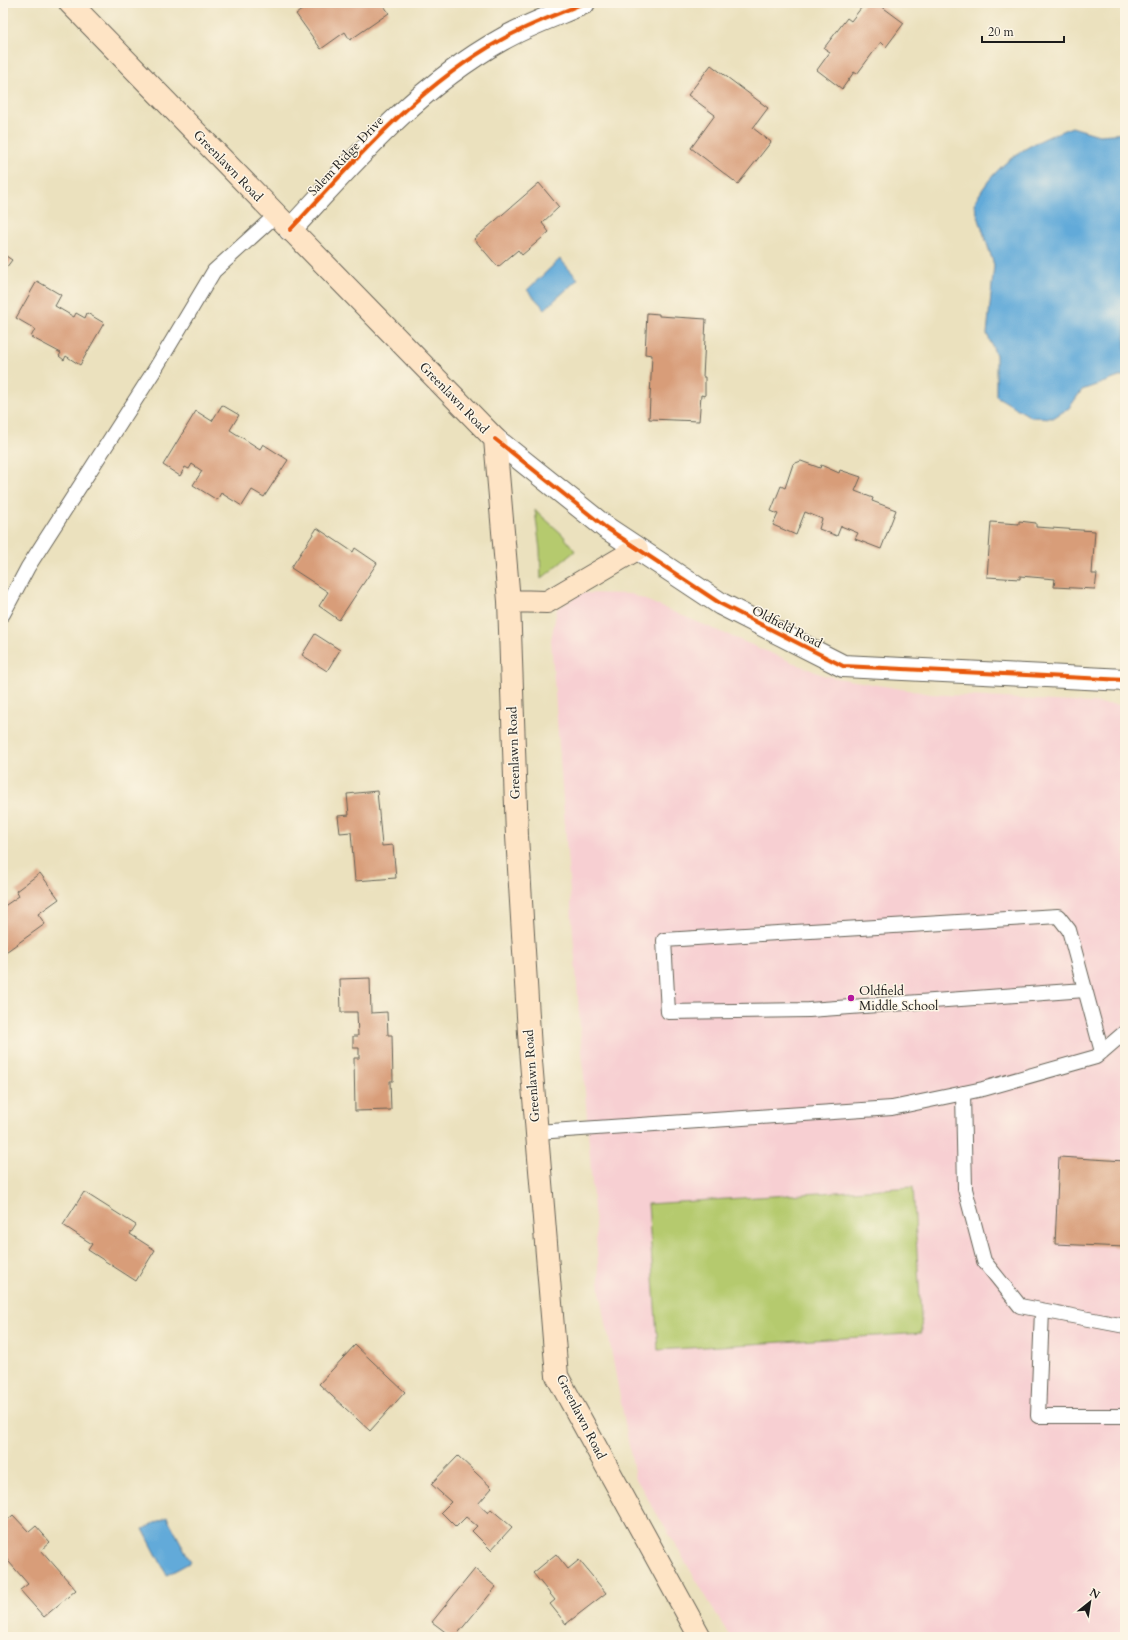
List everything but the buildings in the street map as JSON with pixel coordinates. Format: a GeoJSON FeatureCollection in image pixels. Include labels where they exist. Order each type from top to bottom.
{"type":"FeatureCollection","features":[{"type":"Feature","properties":{"kind":"main road","name":"Greenlawn Road"},"geometry":{"type":"LineString","coordinates":[[70,3],[495,439],[509,601],[517,836],[537,1132],[557,1376],[700,1637]]}},
{"type":"Feature","properties":{"kind":"main road"},"geometry":{"type":"LineString","coordinates":[[509,601],[547,602],[637,549]]}},
{"type":"Feature","properties":{"kind":"street","name":"Salem Ridge Drive"},"geometry":{"type":"LineString","coordinates":[[283,223],[387,126],[447,74],[501,39],[584,3]]}},
{"type":"Feature","properties":{"kind":"street","name":"Oldfield Road"},"geometry":{"type":"LineString","coordinates":[[495,439],[605,528],[721,604],[843,666],[1125,680]]}},
{"type":"Feature","properties":{"kind":"lane"},"geometry":{"type":"LineString","coordinates":[[3,614],[28,568],[154,371],[214,271],[283,223]]}},
{"type":"Feature","properties":{"kind":"lane"},"geometry":{"type":"LineString","coordinates":[[1085,990],[809,1010],[668,1012],[664,940],[1058,916],[1069,930],[1102,1052]]}},
{"type":"Feature","properties":{"kind":"lane"},"geometry":{"type":"LineString","coordinates":[[537,1132],[892,1108],[963,1093],[1096,1057],[1125,1032]]}},
{"type":"Feature","properties":{"kind":"lane"},"geometry":{"type":"LineString","coordinates":[[963,1093],[965,1189],[984,1261],[1020,1306],[1125,1326]]}},
{"type":"Feature","properties":{"kind":"lane"},"geometry":{"type":"LineString","coordinates":[[1042,1310],[1038,1416],[1125,1416]]}},
{"type":"Feature","properties":{"kind":"shaded area","name":"Oldfield Middle School"},"geometry":{"type":"Polygon","coordinates":[[[582,593],[631,594],[825,676],[931,694],[1125,705],[1125,1637],[730,1637],[635,1477],[600,1291],[551,640],[557,609],[582,593]]]}},
{"type":"Feature","properties":{"kind":"green space"},"geometry":{"type":"Polygon","coordinates":[[[535,510],[562,534],[575,551],[541,579],[540,550],[535,510]]]}},
{"type":"Feature","properties":{"kind":"green space"},"geometry":{"type":"Polygon","coordinates":[[[913,1187],[922,1333],[658,1350],[648,1204],[913,1187]]]}},
{"type":"Feature","properties":{"kind":"water"},"geometry":{"type":"Polygon","coordinates":[[[1072,127],[1099,135],[1125,133],[1125,375],[1082,390],[1069,408],[1053,418],[1031,417],[996,396],[996,355],[987,334],[994,265],[974,204],[992,176],[1003,165],[1027,147],[1072,127]]]}},
{"type":"Feature","properties":{"kind":"water"},"geometry":{"type":"Polygon","coordinates":[[[560,259],[578,279],[545,309],[527,290],[560,259]]]}},
{"type":"Feature","properties":{"kind":"water"},"geometry":{"type":"Polygon","coordinates":[[[167,1517],[191,1562],[167,1575],[143,1529],[167,1517]]]}},
{"type":"Feature","properties":{"kind":"cycle path"},"geometry":{"type":"LineString","coordinates":[[290,230],[388,126],[414,102],[442,80],[470,59],[501,40],[531,25],[584,3]]}},
{"type":"Feature","properties":{"kind":"cycle path"},"geometry":{"type":"LineString","coordinates":[[495,439],[605,527],[721,604],[843,666],[1125,680]]}},
{"type":"Feature","properties":{"kind":"place","name":"Oldfield Middle School"},"geometry":{"type":"Point","coordinates":[851,998]}}]}
